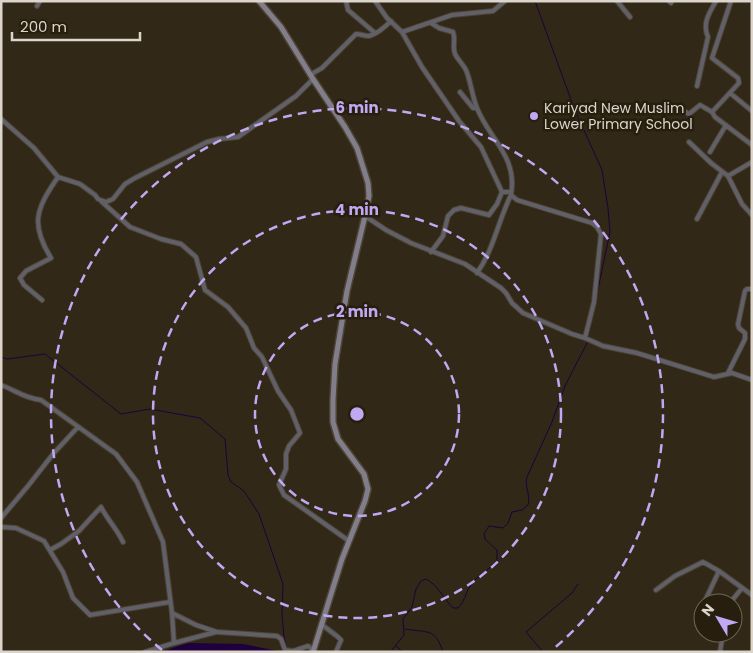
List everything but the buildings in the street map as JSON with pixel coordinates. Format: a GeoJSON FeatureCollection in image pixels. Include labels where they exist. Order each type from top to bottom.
{"type":"FeatureCollection","features":[{"type":"Feature","properties":{"kind":"main road"},"geometry":{"type":"LineString","coordinates":[[259,1],[281,27],[357,148],[365,168],[368,183],[369,196],[347,291],[335,364],[333,400],[335,431],[338,439],[359,465],[367,483],[365,501],[313,651]]}},
{"type":"Feature","properties":{"kind":"street"},"geometry":{"type":"LineString","coordinates":[[37,6],[40,1]]}},
{"type":"Feature","properties":{"kind":"street"},"geometry":{"type":"LineString","coordinates":[[346,1],[348,10],[375,33]]}},
{"type":"Feature","properties":{"kind":"street"},"geometry":{"type":"LineString","coordinates":[[375,1],[382,13],[402,32],[422,67],[459,121],[481,147],[502,192],[497,204],[489,215],[461,208],[454,210],[448,216],[443,236],[431,252]]}},
{"type":"Feature","properties":{"kind":"street"},"geometry":{"type":"LineString","coordinates":[[402,32],[452,15],[493,11],[504,1]]}},
{"type":"Feature","properties":{"kind":"street"},"geometry":{"type":"LineString","coordinates":[[617,1],[630,16]]}},
{"type":"Feature","properties":{"kind":"street"},"geometry":{"type":"LineString","coordinates":[[697,86],[708,37],[705,30],[708,15],[716,1]]}},
{"type":"Feature","properties":{"kind":"street"},"geometry":{"type":"LineString","coordinates":[[712,112],[739,83],[738,78],[712,58],[730,1]]}},
{"type":"Feature","properties":{"kind":"street"},"geometry":{"type":"LineString","coordinates":[[102,202],[110,201],[125,184],[197,147],[219,139],[238,137],[296,96],[312,77],[356,34],[367,36],[375,33],[391,21]]}},
{"type":"Feature","properties":{"kind":"street"},"geometry":{"type":"LineString","coordinates":[[431,23],[455,34],[454,52],[466,71],[477,108],[501,146],[512,173],[511,194],[500,218],[491,250],[477,273]]}},
{"type":"Feature","properties":{"kind":"street"},"geometry":{"type":"LineString","coordinates":[[460,92],[474,108],[477,108]]}},
{"type":"Feature","properties":{"kind":"street"},"geometry":{"type":"LineString","coordinates":[[730,92],[752,111]]}},
{"type":"Feature","properties":{"kind":"street"},"geometry":{"type":"LineString","coordinates":[[679,108],[689,114],[700,105],[712,112],[752,145]]}},
{"type":"Feature","properties":{"kind":"street"},"geometry":{"type":"LineString","coordinates":[[1,118],[34,148],[58,177],[80,184],[130,227],[161,240],[181,244],[196,257],[205,290],[228,307],[246,328],[254,348],[262,357],[278,391],[291,410],[300,433],[289,446],[286,454],[286,469],[279,485],[280,491],[350,541]]}},
{"type":"Feature","properties":{"kind":"street"},"geometry":{"type":"LineString","coordinates":[[710,152],[726,125]]}},
{"type":"Feature","properties":{"kind":"street"},"geometry":{"type":"LineString","coordinates":[[688,142],[728,176],[742,204],[752,215]]}},
{"type":"Feature","properties":{"kind":"street"},"geometry":{"type":"LineString","coordinates":[[728,176],[752,162]]}},
{"type":"Feature","properties":{"kind":"street"},"geometry":{"type":"LineString","coordinates":[[697,219],[722,172]]}},
{"type":"Feature","properties":{"kind":"street"},"geometry":{"type":"LineString","coordinates":[[42,300],[24,285],[20,278],[26,271],[51,258],[41,239],[38,219],[40,206],[58,177]]}},
{"type":"Feature","properties":{"kind":"street"},"geometry":{"type":"LineString","coordinates":[[502,192],[511,194],[517,200],[592,223],[602,234],[594,302],[586,338]]}},
{"type":"Feature","properties":{"kind":"street"},"geometry":{"type":"LineString","coordinates":[[365,216],[401,238],[431,252],[465,264],[501,288],[512,303],[523,313],[572,334],[603,346],[637,353],[714,377],[732,373],[752,380]]}},
{"type":"Feature","properties":{"kind":"street"},"geometry":{"type":"LineString","coordinates":[[728,373],[746,339],[745,333],[739,328],[738,324],[745,291],[752,289]]}},
{"type":"Feature","properties":{"kind":"street"},"geometry":{"type":"LineString","coordinates":[[1,385],[13,389],[26,398],[41,400],[58,411],[116,454],[137,482],[163,542],[174,643]]}},
{"type":"Feature","properties":{"kind":"street"},"geometry":{"type":"LineString","coordinates":[[1,518],[53,454],[78,427]]}},
{"type":"Feature","properties":{"kind":"street"},"geometry":{"type":"LineString","coordinates":[[50,550],[79,531],[101,506],[123,542]]}},
{"type":"Feature","properties":{"kind":"street"},"geometry":{"type":"LineString","coordinates":[[1,527],[16,528],[44,541],[63,572],[73,598],[90,615],[170,602]]}},
{"type":"Feature","properties":{"kind":"street"},"geometry":{"type":"LineString","coordinates":[[656,590],[675,576],[703,562],[752,595]]}},
{"type":"Feature","properties":{"kind":"street"},"geometry":{"type":"LineString","coordinates":[[709,593],[719,571]]}},
{"type":"Feature","properties":{"kind":"street"},"geometry":{"type":"LineString","coordinates":[[738,593],[742,588]]}},
{"type":"Feature","properties":{"kind":"street"},"geometry":{"type":"LineString","coordinates":[[172,613],[196,625],[217,632],[277,636],[281,639],[285,650],[308,646],[313,651]]}},
{"type":"Feature","properties":{"kind":"street"},"geometry":{"type":"LineString","coordinates":[[321,624],[341,640],[336,652]]}},
{"type":"Feature","properties":{"kind":"street"},"geometry":{"type":"LineString","coordinates":[[145,652],[217,632]]}},
{"type":"Feature","properties":{"kind":"shaded area"},"geometry":{"type":"Polygon","coordinates":[[[188,643],[243,644],[283,652],[160,652],[188,643]]]}},
{"type":"Feature","properties":{"kind":"waterway"},"geometry":{"type":"LineString","coordinates":[[535,1],[574,108],[602,170],[608,208],[610,232],[588,337]]}},
{"type":"Feature","properties":{"kind":"waterway"},"geometry":{"type":"LineString","coordinates":[[392,650],[404,635],[403,619],[412,607],[416,589],[421,581],[426,579],[437,588],[453,608],[458,608],[468,589],[497,561],[497,550],[485,539],[484,534],[489,526],[503,528],[508,523],[512,512],[522,510],[528,505],[527,477],[552,422],[565,386],[588,341]]}},
{"type":"Feature","properties":{"kind":"waterway"},"geometry":{"type":"LineString","coordinates":[[1,357],[7,359],[45,354],[121,414],[150,409],[200,418],[225,439],[228,475],[231,482],[244,491],[259,514],[283,584],[282,615],[287,649]]}},
{"type":"Feature","properties":{"kind":"waterway"},"geometry":{"type":"LineString","coordinates":[[543,652],[526,632],[572,593],[578,584]]}},
{"type":"Feature","properties":{"kind":"waterway"},"geometry":{"type":"LineString","coordinates":[[405,629],[425,631],[433,635],[437,638],[443,652]]}},
{"type":"Feature","properties":{"kind":"waterway"},"geometry":{"type":"LineString","coordinates":[[396,646],[403,652]]}},
{"type":"Feature","properties":{"kind":"place","name":"Kariyad New Muslim Lower Primary School"},"geometry":{"type":"Point","coordinates":[534,116]}}]}
